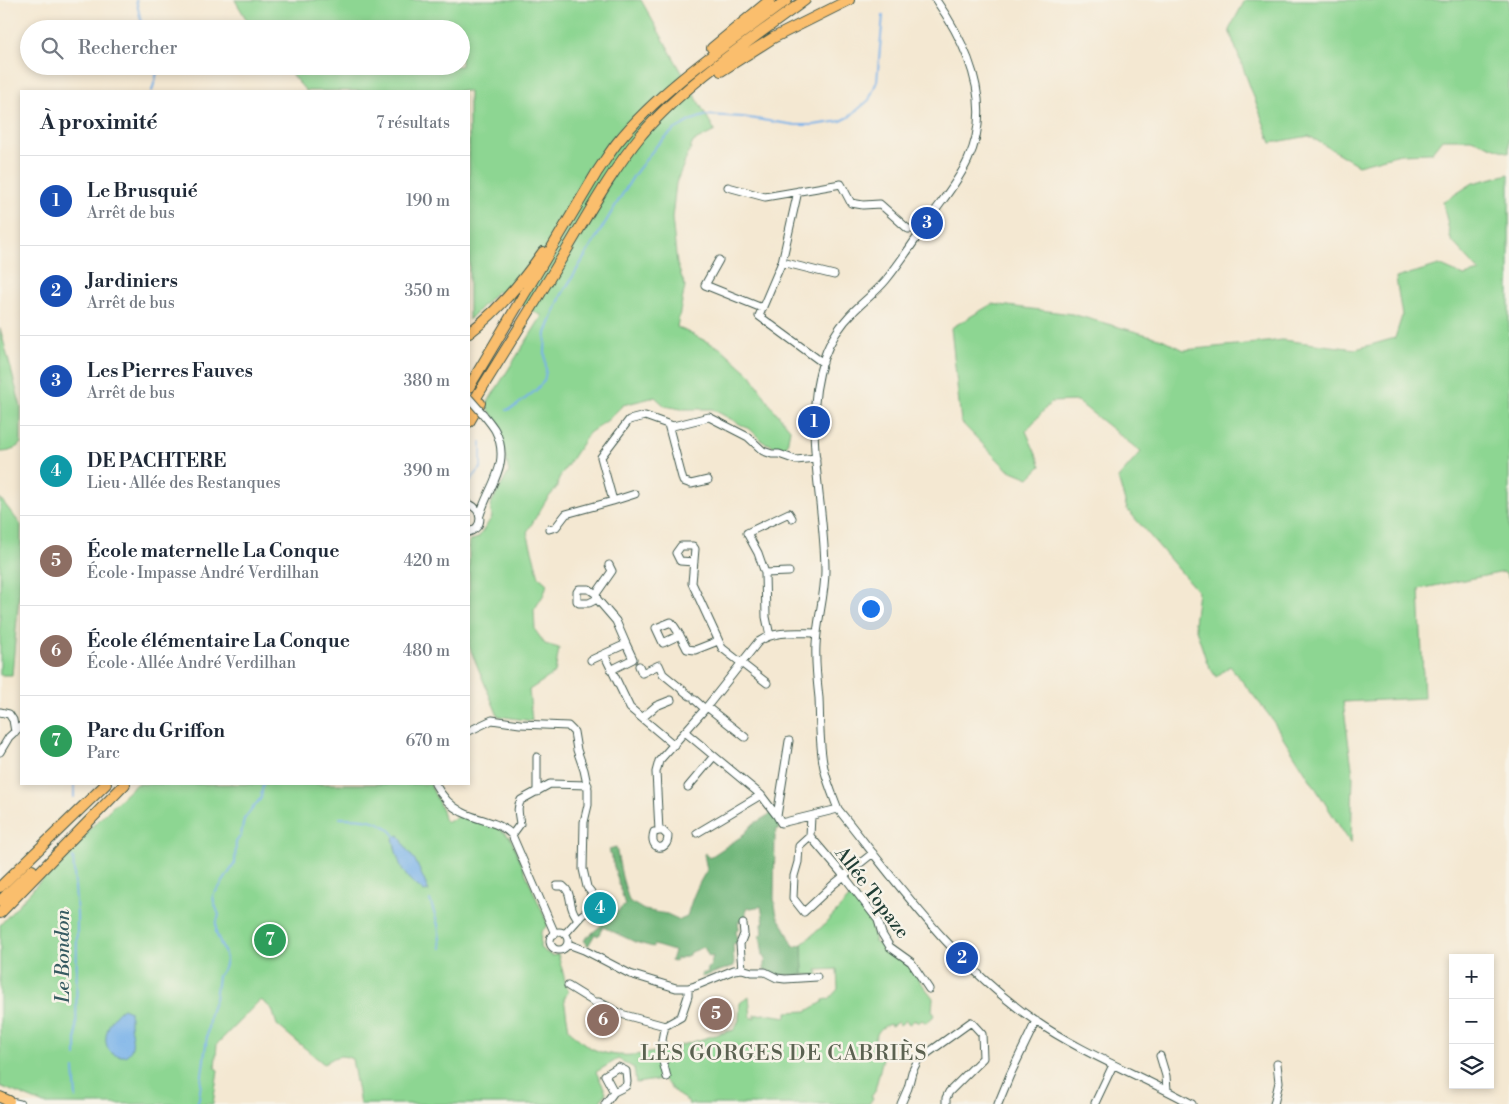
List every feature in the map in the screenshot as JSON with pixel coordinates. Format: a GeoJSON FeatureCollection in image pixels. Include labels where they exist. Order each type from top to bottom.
{"type":"FeatureCollection","features":[{"type":"Feature","properties":{"kind":"highway"},"geometry":{"type":"LineString","coordinates":[[470,385],[597,172],[617,143],[697,61],[770,0]]}},
{"type":"Feature","properties":{"kind":"highway"},"geometry":{"type":"LineString","coordinates":[[653,106],[700,65],[787,0]]}},
{"type":"Feature","properties":{"kind":"highway"},"geometry":{"type":"LineString","coordinates":[[470,407],[613,172],[642,135],[665,110],[696,82],[805,0]]}},
{"type":"Feature","properties":{"kind":"highway"},"geometry":{"type":"LineString","coordinates":[[642,135],[709,78],[795,26],[849,0]]}},
{"type":"Feature","properties":{"kind":"highway"},"geometry":{"type":"LineString","coordinates":[[470,331],[499,307],[526,276],[582,198]]}},
{"type":"Feature","properties":{"kind":"highway"},"geometry":{"type":"LineString","coordinates":[[470,420],[515,336]]}},
{"type":"Feature","properties":{"kind":"highway"},"geometry":{"type":"LineString","coordinates":[[0,887],[105,785]]}},
{"type":"Feature","properties":{"kind":"highway"},"geometry":{"type":"LineString","coordinates":[[0,901],[123,785]]}},
{"type":"Feature","properties":{"kind":"highway"},"geometry":{"type":"LineString","coordinates":[[0,912],[123,785]]}},
{"type":"Feature","properties":{"kind":"highway"},"geometry":{"type":"LineString","coordinates":[[0,880],[80,810]]}},
{"type":"Feature","properties":{"kind":"street"},"geometry":{"type":"LineString","coordinates":[[936,0],[950,21]]}},
{"type":"Feature","properties":{"kind":"street"},"geometry":{"type":"LineString","coordinates":[[943,0],[950,21],[967,57],[978,94],[979,114],[977,130],[969,158],[964,169],[886,279],[846,320],[825,356],[816,386],[814,404],[816,458],[823,522],[825,572],[817,633],[816,663],[824,766],[830,790],[838,809],[942,936],[979,976],[1010,1003],[1075,1045],[1168,1090],[1192,1104]]}},
{"type":"Feature","properties":{"kind":"street"},"geometry":{"type":"LineString","coordinates":[[728,187],[766,197],[841,184],[851,203],[863,205],[880,204],[908,229],[909,237],[914,241]]}},
{"type":"Feature","properties":{"kind":"street"},"geometry":{"type":"LineString","coordinates":[[798,191],[782,262],[760,316],[822,363]]}},
{"type":"Feature","properties":{"kind":"street"},"geometry":{"type":"LineString","coordinates":[[908,229],[915,229],[920,233]]}},
{"type":"Feature","properties":{"kind":"street"},"geometry":{"type":"LineString","coordinates":[[719,260],[705,285],[762,308]]}},
{"type":"Feature","properties":{"kind":"street"},"geometry":{"type":"LineString","coordinates":[[782,262],[834,275]]}},
{"type":"Feature","properties":{"kind":"street"},"geometry":{"type":"LineString","coordinates":[[470,399],[495,430],[501,448],[500,469],[489,491],[477,528],[470,532]]}},
{"type":"Feature","properties":{"kind":"street"},"geometry":{"type":"LineString","coordinates":[[613,501],[600,457],[629,420],[645,416],[673,426],[710,417],[748,437],[763,451],[796,460],[816,458]]}},
{"type":"Feature","properties":{"kind":"street"},"geometry":{"type":"LineString","coordinates":[[668,424],[682,481],[691,484],[708,480]]}},
{"type":"Feature","properties":{"kind":"street"},"geometry":{"type":"LineString","coordinates":[[470,504],[489,491]]}},
{"type":"Feature","properties":{"kind":"street"},"geometry":{"type":"LineString","coordinates":[[549,529],[556,527],[566,514],[636,494]]}},
{"type":"Feature","properties":{"kind":"street"},"geometry":{"type":"LineString","coordinates":[[470,505],[476,508],[480,515]]}},
{"type":"Feature","properties":{"kind":"street"},"geometry":{"type":"LineString","coordinates":[[770,636],[766,617],[765,574],[758,553],[747,533],[789,513],[792,518]]}},
{"type":"Feature","properties":{"kind":"street"},"geometry":{"type":"LineString","coordinates":[[694,562],[692,583],[722,648],[767,683]]}},
{"type":"Feature","properties":{"kind":"street"},"geometry":{"type":"LineString","coordinates":[[609,566],[612,571],[597,596],[616,621],[642,673],[659,665],[663,674],[745,737]]}},
{"type":"Feature","properties":{"kind":"street"},"geometry":{"type":"LineString","coordinates":[[765,574],[788,572]]}},
{"type":"Feature","properties":{"kind":"street"},"geometry":{"type":"LineString","coordinates":[[660,831],[656,772],[659,761],[706,708],[758,642],[775,634],[817,633]]}},
{"type":"Feature","properties":{"kind":"street"},"geometry":{"type":"LineString","coordinates":[[680,635],[686,649],[695,650],[718,641]]}},
{"type":"Feature","properties":{"kind":"street"},"geometry":{"type":"LineString","coordinates":[[591,660],[626,644]]}},
{"type":"Feature","properties":{"kind":"street"},"geometry":{"type":"LineString","coordinates":[[604,654],[630,708],[674,745]]}},
{"type":"Feature","properties":{"kind":"street"},"geometry":{"type":"LineString","coordinates":[[611,670],[637,662]]}},
{"type":"Feature","properties":{"kind":"street"},"geometry":{"type":"LineString","coordinates":[[642,718],[656,706],[671,700]]}},
{"type":"Feature","properties":{"kind":"street"},"geometry":{"type":"LineString","coordinates":[[0,712],[9,714],[13,720],[15,732]]}},
{"type":"Feature","properties":{"kind":"street"},"geometry":{"type":"LineString","coordinates":[[470,731],[492,720],[520,724],[568,726],[574,732],[577,750],[588,785],[588,805],[584,822],[583,869],[587,887],[591,892],[591,902],[589,910],[565,934]]}},
{"type":"Feature","properties":{"kind":"street"},"geometry":{"type":"LineString","coordinates":[[0,752],[9,737],[20,727]]}},
{"type":"Feature","properties":{"kind":"street"},"geometry":{"type":"LineString","coordinates":[[685,732],[762,795],[779,819]]}},
{"type":"Feature","properties":{"kind":"street"},"geometry":{"type":"LineString","coordinates":[[779,819],[789,741]]}},
{"type":"Feature","properties":{"kind":"street"},"geometry":{"type":"LineString","coordinates":[[688,787],[714,756]]}},
{"type":"Feature","properties":{"kind":"street"},"geometry":{"type":"LineString","coordinates":[[537,757],[537,792]]}},
{"type":"Feature","properties":{"kind":"street"},"geometry":{"type":"LineString","coordinates":[[512,835],[520,824],[518,810],[521,800],[550,784],[588,785]]}},
{"type":"Feature","properties":{"kind":"street"},"geometry":{"type":"LineString","coordinates":[[436,785],[445,799],[456,809],[499,825],[512,835],[555,934]]}},
{"type":"Feature","properties":{"kind":"street"},"geometry":{"type":"LineString","coordinates":[[697,833],[762,795]]}},
{"type":"Feature","properties":{"kind":"street"},"geometry":{"type":"LineString","coordinates":[[779,819],[812,816],[838,809]]}},
{"type":"Feature","properties":{"kind":"street"},"geometry":{"type":"LineString","coordinates":[[812,816],[810,836],[799,846],[798,862],[794,876],[793,898],[804,912],[873,853]]}},
{"type":"Feature","properties":{"kind":"street","name":"Allée Topaze"},"geometry":{"type":"LineString","coordinates":[[810,836],[878,920],[882,934],[890,947],[910,962],[929,989]]}},
{"type":"Feature","properties":{"kind":"street"},"geometry":{"type":"LineString","coordinates":[[557,886],[562,886],[571,896],[571,907],[578,919]]}},
{"type":"Feature","properties":{"kind":"street"},"geometry":{"type":"LineString","coordinates":[[742,969],[740,944],[744,934],[743,924]]}},
{"type":"Feature","properties":{"kind":"street"},"geometry":{"type":"LineString","coordinates":[[565,934],[555,934],[551,940],[553,947],[560,950],[568,944]]}},
{"type":"Feature","properties":{"kind":"street"},"geometry":{"type":"LineString","coordinates":[[565,934],[568,944]]}},
{"type":"Feature","properties":{"kind":"street"},"geometry":{"type":"LineString","coordinates":[[568,944],[584,950],[630,974],[676,988],[688,988],[734,970],[742,969],[752,972],[765,972],[777,978],[785,979],[817,977]]}},
{"type":"Feature","properties":{"kind":"street"},"geometry":{"type":"LineString","coordinates":[[568,986],[594,1002],[599,1002],[621,1014],[665,1026],[681,1017],[688,996],[688,988]]}},
{"type":"Feature","properties":{"kind":"street"},"geometry":{"type":"LineString","coordinates":[[998,1104],[1036,1021]]}},
{"type":"Feature","properties":{"kind":"street"},"geometry":{"type":"LineString","coordinates":[[901,1104],[918,1060],[971,1022],[982,1034],[984,1058],[949,1092],[946,1104]]}},
{"type":"Feature","properties":{"kind":"street"},"geometry":{"type":"LineString","coordinates":[[665,1026],[661,1044],[662,1058],[667,1077]]}},
{"type":"Feature","properties":{"kind":"street"},"geometry":{"type":"LineString","coordinates":[[1160,1056],[1168,1090]]}},
{"type":"Feature","properties":{"kind":"street"},"geometry":{"type":"LineString","coordinates":[[1095,1103],[1113,1064]]}},
{"type":"Feature","properties":{"kind":"street"},"geometry":{"type":"LineString","coordinates":[[1274,1104],[1278,1082],[1277,1064]]}},
{"type":"Feature","properties":{"kind":"street"},"geometry":{"type":"LineString","coordinates":[[605,1104],[614,1092]]}},
{"type":"Feature","properties":{"kind":"street"},"geometry":{"type":"LineString","coordinates":[[6,1100],[20,1104]]}},
{"type":"Feature","properties":{"kind":"green space"},"geometry":{"type":"Polygon","coordinates":[[[235,0],[641,0],[715,131],[693,142],[676,183],[672,218],[677,264],[685,286],[677,327],[722,349],[751,375],[771,406],[790,429],[786,450],[763,442],[751,430],[712,409],[681,409],[665,406],[655,397],[623,405],[608,420],[589,433],[559,478],[557,487],[545,502],[527,532],[539,577],[547,584],[544,594],[534,610],[535,630],[545,644],[559,648],[555,673],[529,690],[532,721],[498,716],[470,648],[470,541],[478,538],[492,517],[490,505],[509,472],[499,426],[486,405],[542,316],[497,291],[470,319],[470,90],[305,90],[292,75],[470,75],[470,20],[247,20],[235,0]]]}},
{"type":"Feature","properties":{"kind":"green space"},"geometry":{"type":"Polygon","coordinates":[[[1245,0],[1509,0],[1509,153],[1471,139],[1442,139],[1431,153],[1400,154],[1358,165],[1309,136],[1271,143],[1229,30],[1245,0]]]}},
{"type":"Feature","properties":{"kind":"green space"},"geometry":{"type":"Polygon","coordinates":[[[1509,174],[1509,579],[1504,572],[1419,589],[1424,698],[1343,702],[1353,775],[1351,844],[1269,715],[1230,666],[1216,677],[1207,663],[1194,623],[1198,592],[1127,509],[1118,478],[1141,452],[1077,401],[1051,402],[1026,431],[1041,466],[1029,478],[1007,469],[961,422],[951,328],[992,304],[1072,314],[1162,339],[1184,350],[1282,340],[1356,349],[1395,338],[1402,316],[1396,278],[1439,265],[1464,276],[1480,272],[1451,240],[1443,202],[1473,183],[1509,174]]]}},
{"type":"Feature","properties":{"kind":"green space"},"geometry":{"type":"Polygon","coordinates":[[[0,328],[20,403],[20,444],[12,450],[0,452],[0,328]]]}},
{"type":"Feature","properties":{"kind":"green space"},"geometry":{"type":"Polygon","coordinates":[[[0,498],[20,524],[20,584],[12,675],[0,675],[0,498]]]}},
{"type":"Feature","properties":{"kind":"green space"},"geometry":{"type":"Polygon","coordinates":[[[135,785],[430,785],[444,819],[447,822],[460,816],[498,828],[510,837],[548,925],[541,932],[540,948],[552,956],[558,954],[568,992],[564,999],[569,1030],[583,1043],[593,1049],[609,1054],[645,1054],[734,1030],[739,1020],[740,1003],[749,996],[751,1018],[755,1018],[755,1015],[765,1014],[787,1017],[787,1012],[807,1011],[823,1002],[823,1000],[829,999],[838,989],[837,969],[817,970],[818,975],[803,975],[802,944],[824,925],[853,894],[868,912],[875,942],[904,960],[933,998],[932,1011],[935,1015],[926,1023],[922,1020],[918,1023],[915,1020],[909,1024],[906,1020],[900,1025],[898,1022],[891,1026],[890,1024],[887,1025],[879,1032],[875,1039],[884,1054],[876,1090],[869,1104],[688,1104],[689,1102],[678,1095],[663,1079],[636,1083],[634,1068],[618,1059],[596,1072],[606,1092],[598,1104],[360,1104],[352,1059],[344,1056],[337,1057],[324,1064],[277,1025],[272,1009],[260,1000],[217,1044],[215,1068],[218,1070],[213,1104],[44,1104],[0,1086],[0,925],[75,843],[135,785]]]}},
{"type":"Feature","properties":{"kind":"green space"},"geometry":{"type":"Polygon","coordinates":[[[772,813],[776,817],[780,829],[776,830],[777,833],[775,834],[774,899],[777,916],[794,947],[802,944],[803,975],[777,975],[764,969],[766,960],[763,955],[760,935],[763,934],[762,924],[764,923],[761,906],[746,909],[746,920],[738,922],[739,928],[736,930],[737,943],[733,944],[734,966],[702,977],[701,974],[708,972],[707,968],[710,967],[713,956],[709,957],[704,947],[689,953],[689,955],[676,958],[675,962],[671,961],[674,951],[635,942],[603,927],[598,936],[595,934],[588,946],[584,940],[625,905],[609,849],[616,847],[629,901],[644,910],[667,914],[680,920],[687,917],[695,892],[707,870],[704,854],[709,858],[742,836],[753,824],[772,813]]]}},
{"type":"Feature","properties":{"kind":"water"},"geometry":{"type":"Polygon","coordinates":[[[399,835],[415,860],[429,891],[424,892],[409,879],[400,865],[393,838],[399,835]]]}},
{"type":"Feature","properties":{"kind":"water"},"geometry":{"type":"Polygon","coordinates":[[[123,1008],[130,1011],[132,1046],[129,1053],[125,1056],[117,1056],[108,1049],[106,1036],[110,1023],[123,1008]]]}},
{"type":"Feature","properties":{"kind":"waterway","name":"Le Bondon"},"geometry":{"type":"LineString","coordinates":[[136,0],[141,20]]}},
{"type":"Feature","properties":{"kind":"waterway"},"geometry":{"type":"LineString","coordinates":[[507,410],[516,406],[544,381],[546,371],[546,333],[561,296],[634,175],[657,145],[674,130],[692,120],[707,115],[742,117],[796,125],[813,125],[841,121],[849,117],[869,100],[877,81],[883,15]]}},
{"type":"Feature","properties":{"kind":"waterway","name":"Le Bondon"},"geometry":{"type":"LineString","coordinates":[[152,90],[156,75]]}},
{"type":"Feature","properties":{"kind":"waterway"},"geometry":{"type":"LineString","coordinates":[[470,481],[481,468],[481,442]]}},
{"type":"Feature","properties":{"kind":"waterway","name":"Le Bondon"},"geometry":{"type":"LineString","coordinates":[[74,785],[74,797]]}},
{"type":"Feature","properties":{"kind":"waterway"},"geometry":{"type":"LineString","coordinates":[[197,1104],[210,1013],[215,999],[218,976],[224,968],[226,960],[216,933],[219,915],[213,895],[235,863],[236,842],[241,835],[244,819],[261,798],[263,785]]}},
{"type":"Feature","properties":{"kind":"waterway"},"geometry":{"type":"LineString","coordinates":[[340,818],[371,820],[385,826],[396,837]]}},
{"type":"Feature","properties":{"kind":"waterway","name":"Le Bondon"},"geometry":{"type":"LineString","coordinates":[[73,857],[77,916],[76,1056]]}},
{"type":"Feature","properties":{"kind":"waterway"},"geometry":{"type":"LineString","coordinates":[[430,900],[438,925],[441,948]]}},
{"type":"Feature","properties":{"kind":"waterway","name":"Le Bondon"},"geometry":{"type":"LineString","coordinates":[[74,1069],[76,1098]]}},
{"type":"Feature","properties":{"kind":"place","name":"Les Pierres Fauves"},"geometry":{"type":"Point","coordinates":[927,223]}},
{"type":"Feature","properties":{"kind":"place","name":"Le Brusquié"},"geometry":{"type":"Point","coordinates":[814,422]}},
{"type":"Feature","properties":{"kind":"place","name":"DE PACHTERE"},"geometry":{"type":"Point","coordinates":[600,908]}},
{"type":"Feature","properties":{"kind":"place","name":"Parc du Griffon"},"geometry":{"type":"Point","coordinates":[270,940]}},
{"type":"Feature","properties":{"kind":"place","name":"Jardiniers"},"geometry":{"type":"Point","coordinates":[962,958]}},
{"type":"Feature","properties":{"kind":"place","name":"École maternelle La Conque"},"geometry":{"type":"Point","coordinates":[716,1014]}},
{"type":"Feature","properties":{"kind":"place","name":"École élémentaire La Conque"},"geometry":{"type":"Point","coordinates":[603,1020]}},
{"type":"Feature","properties":{"kind":"district","name":"LES GORGES DE CABRIÈS"},"geometry":{"type":"Point","coordinates":[784,1053]}}]}
